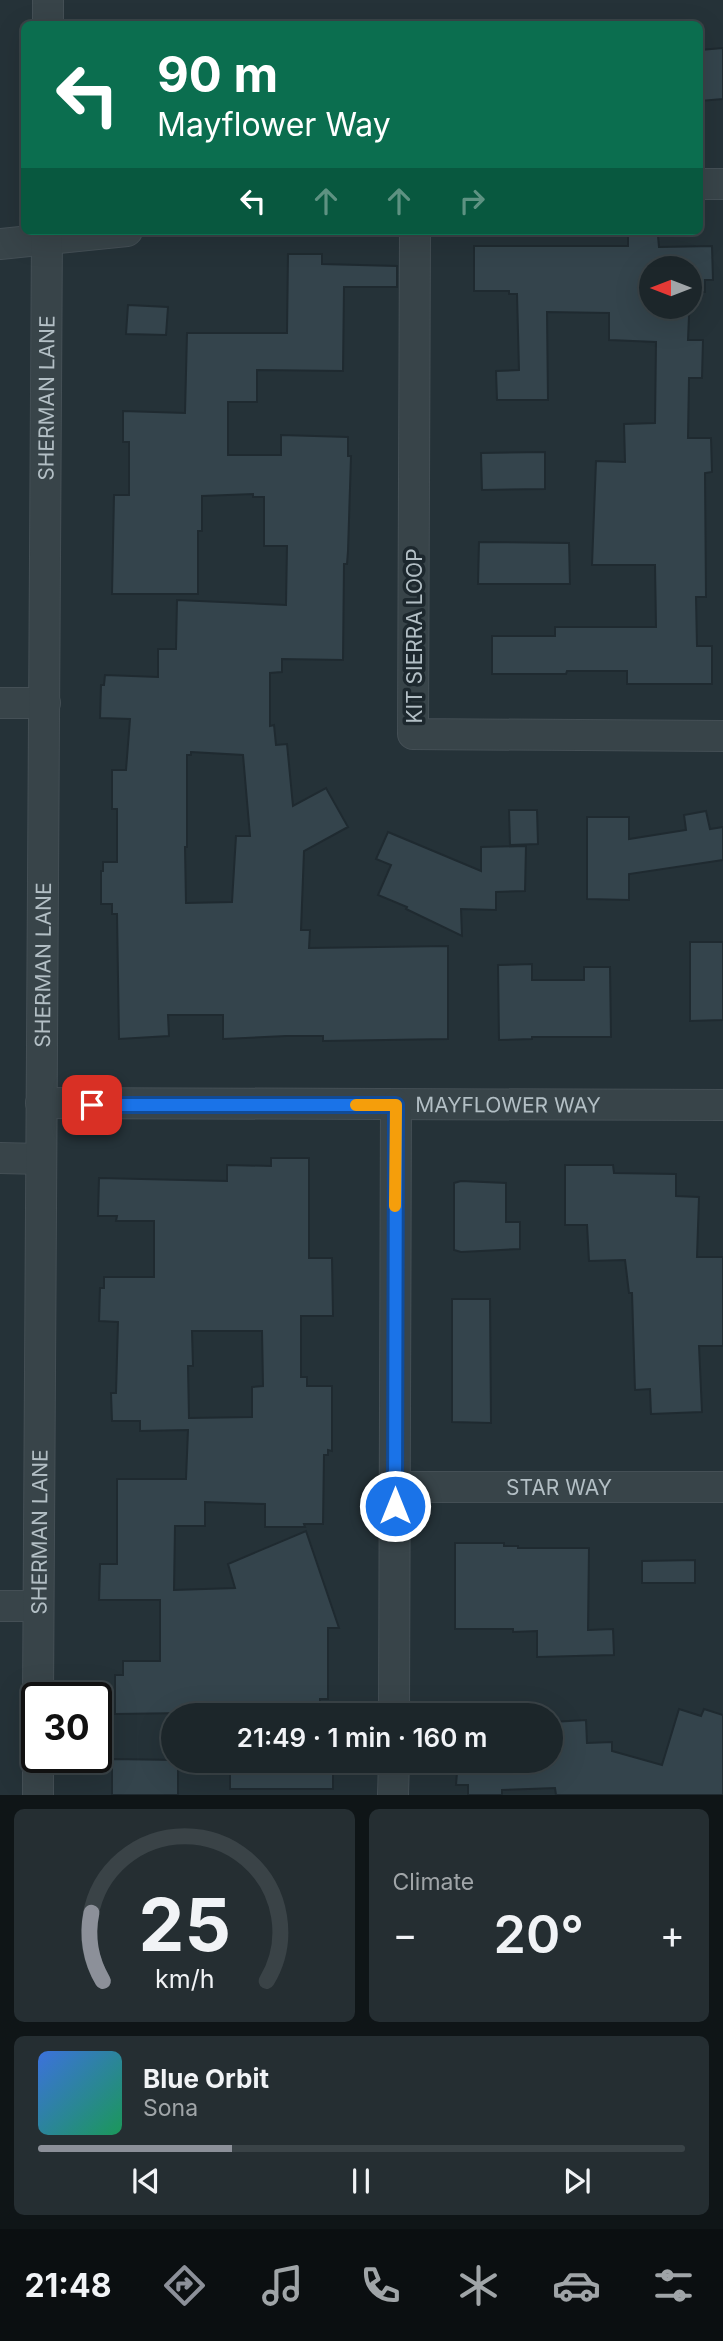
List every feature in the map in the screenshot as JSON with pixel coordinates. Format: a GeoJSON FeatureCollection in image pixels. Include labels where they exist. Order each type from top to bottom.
{"type":"FeatureCollection","features":[{"type":"Feature","properties":{"kind":"street"},"geometry":{"type":"LineString","coordinates":[[48,0],[48,21]]}},
{"type":"Feature","properties":{"kind":"street"},"geometry":{"type":"LineString","coordinates":[[703,184],[723,184]]}},
{"type":"Feature","properties":{"kind":"street","name":"KIT SIERRA LOOP"},"geometry":{"type":"LineString","coordinates":[[415,235],[413,734],[723,736]]}},
{"type":"Feature","properties":{"kind":"street"},"geometry":{"type":"LineString","coordinates":[[0,244],[47,236]]}},
{"type":"Feature","properties":{"kind":"street","name":"SHERMAN LANE"},"geometry":{"type":"LineString","coordinates":[[38,1682],[47,236]]}},
{"type":"Feature","properties":{"kind":"street"},"geometry":{"type":"LineString","coordinates":[[0,703],[45,703]]}},
{"type":"Feature","properties":{"kind":"street","name":"MAYFLOWER WAY"},"geometry":{"type":"LineString","coordinates":[[41,1103],[723,1105]]}},
{"type":"Feature","properties":{"kind":"street"},"geometry":{"type":"LineString","coordinates":[[394,1703],[396,1105]]}},
{"type":"Feature","properties":{"kind":"street"},"geometry":{"type":"LineString","coordinates":[[0,1158],[41,1159]]}},
{"type":"Feature","properties":{"kind":"street","name":"STAR WAY"},"geometry":{"type":"LineString","coordinates":[[395,1488],[723,1487]]}},
{"type":"Feature","properties":{"kind":"street"},"geometry":{"type":"LineString","coordinates":[[0,1606],[38,1606]]}},
{"type":"Feature","properties":{"kind":"street"},"geometry":{"type":"LineString","coordinates":[[38,1773],[38,1795]]}},
{"type":"Feature","properties":{"kind":"street"},"geometry":{"type":"LineString","coordinates":[[393,1795],[394,1773]]}},
{"type":"Feature","properties":{"kind":"building"},"geometry":{"type":"Polygon","coordinates":[[[723,48],[723,99],[703,101],[703,50],[723,48]]]}},
{"type":"Feature","properties":{"kind":"building"},"geometry":{"type":"Polygon","coordinates":[[[628,236],[658,236],[659,247],[712,246],[713,280],[705,280],[705,292],[702,292],[702,256],[639,256],[639,319],[689,319],[688,340],[703,340],[702,378],[689,378],[688,438],[711,438],[712,472],[705,473],[706,597],[696,597],[697,646],[712,646],[712,684],[627,684],[627,671],[492,674],[492,636],[555,636],[555,627],[656,627],[655,565],[592,565],[596,461],[625,462],[624,424],[655,423],[656,342],[609,340],[609,313],[547,312],[548,400],[497,400],[496,371],[519,370],[517,294],[509,294],[509,291],[474,291],[474,246],[628,246],[628,236]]]}},
{"type":"Feature","properties":{"kind":"building"},"geometry":{"type":"Polygon","coordinates":[[[288,254],[322,254],[322,264],[397,266],[397,287],[344,287],[343,371],[257,370],[257,402],[228,402],[228,455],[281,455],[281,435],[348,437],[348,456],[351,456],[348,551],[347,564],[344,564],[343,660],[282,659],[282,672],[270,673],[270,726],[274,725],[276,745],[287,744],[293,806],[326,788],[348,827],[304,851],[301,930],[310,930],[309,948],[448,946],[448,1039],[323,1041],[323,1036],[286,1036],[223,1039],[223,1015],[168,1015],[169,1036],[119,1039],[117,914],[112,914],[112,904],[101,904],[101,871],[103,862],[117,862],[117,809],[112,809],[112,770],[126,770],[130,719],[100,718],[101,685],[104,685],[105,675],[158,677],[158,649],[176,649],[177,600],[286,605],[287,546],[264,546],[264,497],[253,497],[253,494],[202,496],[202,531],[198,531],[198,594],[112,594],[114,495],[129,495],[129,442],[123,442],[123,411],[185,413],[187,333],[287,333],[288,254]],[[191,752],[191,755],[187,755],[186,903],[232,902],[236,836],[250,836],[243,755],[191,752]]]}},
{"type":"Feature","properties":{"kind":"building"},"geometry":{"type":"Polygon","coordinates":[[[128,305],[168,307],[166,335],[126,334],[128,305]]]}},
{"type":"Feature","properties":{"kind":"building"},"geometry":{"type":"Polygon","coordinates":[[[545,452],[545,489],[482,490],[481,453],[545,452]]]}},
{"type":"Feature","properties":{"kind":"building"},"geometry":{"type":"Polygon","coordinates":[[[479,542],[569,543],[570,584],[478,584],[479,542]]]}},
{"type":"Feature","properties":{"kind":"building"},"geometry":{"type":"Polygon","coordinates":[[[509,810],[537,810],[538,844],[510,845],[509,810]]]}},
{"type":"Feature","properties":{"kind":"building"},"geometry":{"type":"Polygon","coordinates":[[[706,811],[710,829],[723,827],[723,860],[629,874],[629,900],[587,899],[587,817],[629,817],[629,839],[686,830],[684,815],[706,811]]]}},
{"type":"Feature","properties":{"kind":"building"},"geometry":{"type":"Polygon","coordinates":[[[388,832],[481,871],[481,847],[526,846],[525,891],[496,892],[496,910],[461,909],[462,936],[378,895],[391,865],[376,859],[388,832]]]}},
{"type":"Feature","properties":{"kind":"building"},"geometry":{"type":"Polygon","coordinates":[[[690,942],[723,942],[723,1020],[690,1021],[690,942]]]}},
{"type":"Feature","properties":{"kind":"building"},"geometry":{"type":"Polygon","coordinates":[[[532,964],[532,980],[584,980],[584,967],[610,967],[611,1037],[532,1037],[499,1040],[498,965],[532,964]]]}},
{"type":"Feature","properties":{"kind":"building"},"geometry":{"type":"Polygon","coordinates":[[[271,1158],[309,1158],[309,1258],[332,1258],[333,1316],[301,1316],[301,1377],[307,1377],[307,1386],[332,1386],[332,1451],[328,1450],[328,1455],[324,1455],[323,1524],[265,1527],[265,1504],[205,1502],[205,1526],[175,1526],[174,1590],[235,1588],[228,1564],[306,1531],[339,1628],[328,1628],[328,1699],[320,1699],[320,1703],[161,1703],[161,1713],[115,1714],[115,1675],[123,1675],[123,1661],[160,1661],[160,1600],[99,1600],[100,1564],[117,1564],[117,1479],[186,1479],[188,1430],[140,1431],[140,1421],[112,1421],[111,1393],[116,1393],[118,1322],[99,1321],[100,1288],[104,1288],[104,1277],[154,1277],[154,1221],[116,1221],[117,1216],[98,1216],[99,1178],[227,1181],[227,1165],[271,1166],[271,1158]],[[192,1331],[193,1366],[188,1366],[189,1418],[252,1417],[252,1387],[263,1386],[262,1331],[192,1331]]]}},
{"type":"Feature","properties":{"kind":"building"},"geometry":{"type":"Polygon","coordinates":[[[565,1165],[613,1165],[614,1173],[676,1174],[676,1196],[699,1197],[697,1257],[723,1257],[723,1346],[699,1346],[702,1412],[651,1414],[650,1389],[635,1390],[632,1293],[629,1293],[625,1260],[589,1261],[587,1225],[565,1225],[565,1165]]]}},
{"type":"Feature","properties":{"kind":"building"},"geometry":{"type":"Polygon","coordinates":[[[454,1183],[506,1183],[506,1222],[520,1222],[520,1249],[461,1252],[454,1250],[454,1183]]]}},
{"type":"Feature","properties":{"kind":"building"},"geometry":{"type":"Polygon","coordinates":[[[452,1299],[490,1299],[491,1423],[452,1422],[452,1299]]]}},
{"type":"Feature","properties":{"kind":"building"},"geometry":{"type":"Polygon","coordinates":[[[455,1543],[504,1543],[504,1546],[518,1548],[589,1548],[588,1630],[613,1629],[614,1655],[537,1657],[537,1631],[455,1629],[455,1543]]]}},
{"type":"Feature","properties":{"kind":"building"},"geometry":{"type":"Polygon","coordinates":[[[695,1560],[695,1583],[642,1583],[642,1561],[695,1560]]]}},
{"type":"Feature","properties":{"kind":"building"},"geometry":{"type":"Polygon","coordinates":[[[679,1709],[701,1716],[704,1709],[723,1715],[723,1795],[556,1795],[555,1788],[502,1790],[502,1795],[468,1795],[468,1785],[456,1785],[457,1773],[563,1773],[563,1721],[586,1720],[587,1743],[612,1742],[612,1751],[662,1765],[679,1709]]]}},
{"type":"Feature","properties":{"kind":"building"},"geometry":{"type":"Polygon","coordinates":[[[112,1759],[161,1760],[161,1773],[178,1773],[178,1795],[112,1795],[112,1759]]]}},
{"type":"Feature","properties":{"kind":"building"},"geometry":{"type":"Polygon","coordinates":[[[230,1773],[333,1773],[333,1789],[230,1789],[230,1773]]]}},
{"type":"Feature","properties":{"kind":"slow traffic"},"geometry":{"type":"LineString","coordinates":[[356,1105],[396,1105],[395,1206]]}},
{"type":"Feature","properties":{"kind":"route"},"geometry":{"type":"LineString","coordinates":[[92,1105],[396,1105],[395,1506]]}}]}
